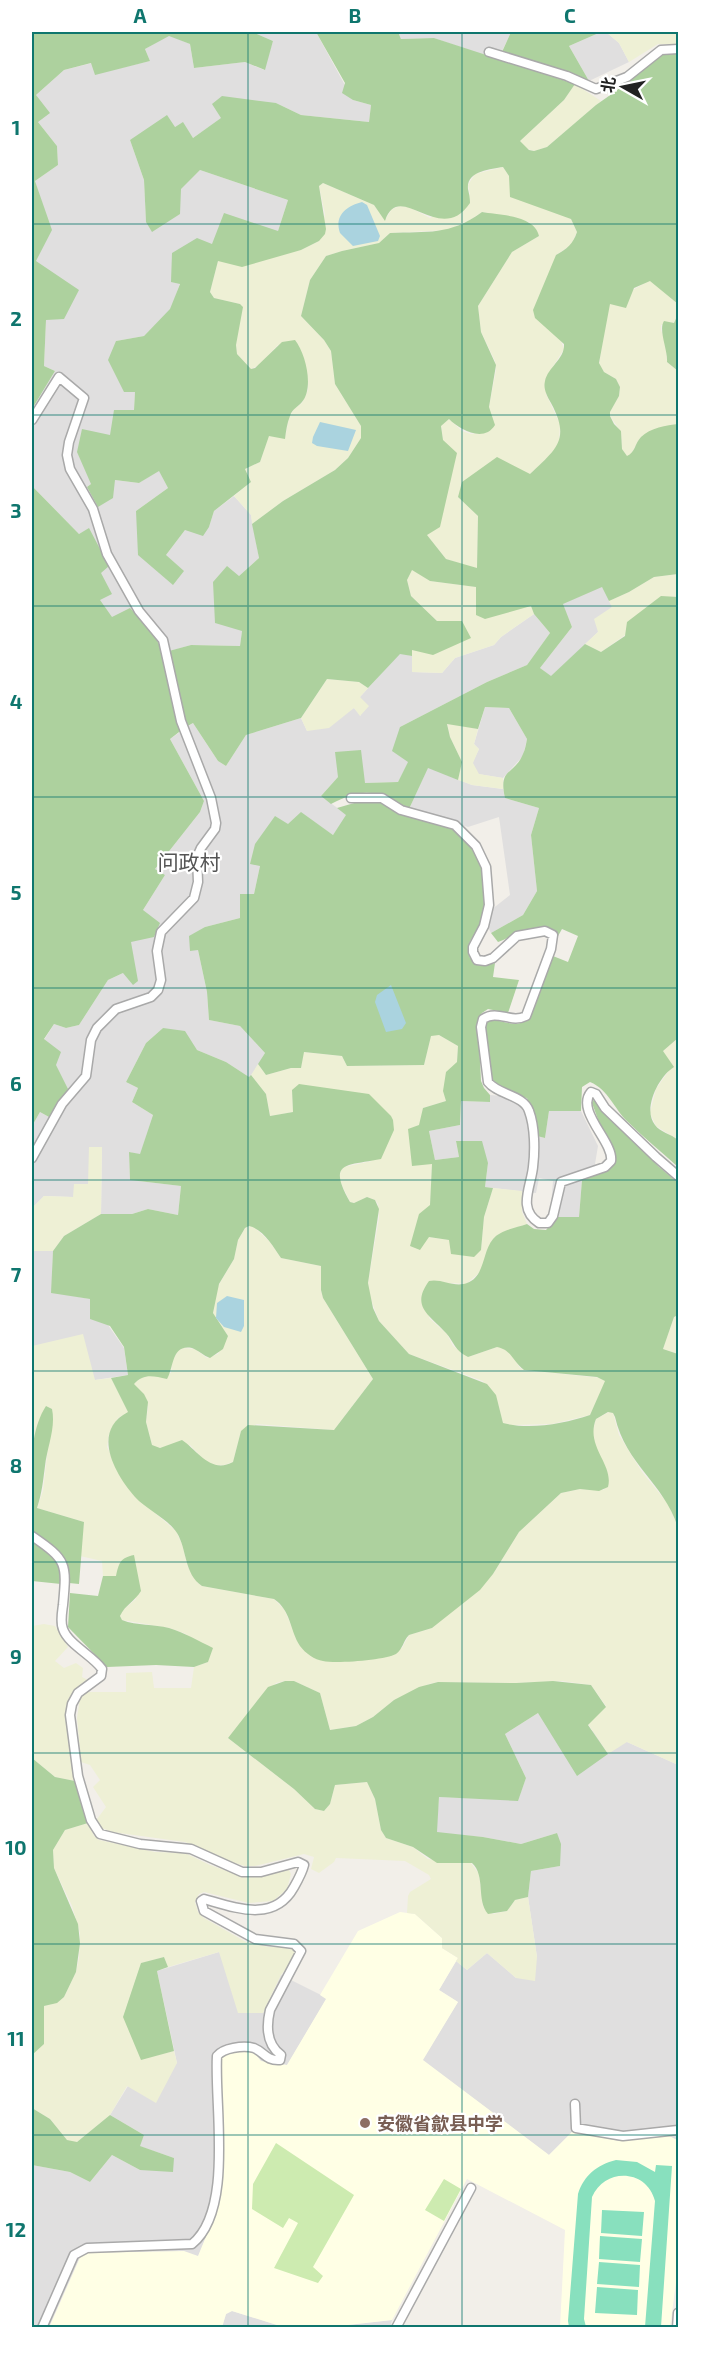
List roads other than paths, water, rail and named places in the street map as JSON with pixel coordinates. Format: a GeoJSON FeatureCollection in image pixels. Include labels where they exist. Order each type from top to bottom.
{"type":"FeatureCollection","features":[{"type":"Feature","properties":{"kind":"street"},"geometry":{"type":"LineString","coordinates":[[489,52],[567,76],[596,89],[627,77],[661,50],[678,49]]}},
{"type":"Feature","properties":{"kind":"street"},"geometry":{"type":"LineString","coordinates":[[32,420],[59,377],[84,398],[69,442],[70,469],[93,509],[107,554],[139,611],[163,640],[182,721],[211,798],[216,823],[215,829],[197,857],[198,882],[194,898],[161,932],[157,951],[161,980],[158,990],[151,996],[116,1009],[97,1028],[92,1040],[87,1073],[62,1104],[32,1158]]}},
{"type":"Feature","properties":{"kind":"street"},"geometry":{"type":"LineString","coordinates":[[351,798],[382,798],[401,810],[455,825],[476,846],[486,867],[489,905],[484,926],[473,947],[477,960],[485,961],[493,958],[517,936],[545,931],[553,935],[551,949],[526,1016],[516,1020],[491,1015],[483,1019],[481,1027],[488,1082],[496,1090],[524,1102],[530,1112],[534,1158],[526,1201],[530,1216],[539,1223],[550,1221],[561,1182],[604,1167],[611,1161],[610,1150],[588,1108],[587,1097],[591,1092],[596,1094],[605,1108],[678,1176]]}},
{"type":"Feature","properties":{"kind":"street"},"geometry":{"type":"LineString","coordinates":[[32,1536],[60,1557],[65,1567],[61,1615],[63,1630],[102,1669],[101,1676],[76,1696],[70,1715],[78,1776],[94,1828],[103,1836],[140,1844],[191,1849],[242,1872],[261,1872],[298,1862],[304,1865],[288,1896],[270,1908],[249,1911],[204,1899],[201,1901],[204,1911],[249,1936],[294,1944],[301,1951],[268,2018],[269,2043],[281,2055],[280,2060],[268,2058],[254,2048],[228,2049],[217,2056],[219,2154],[213,2207],[200,2236],[192,2244],[87,2248],[79,2251],[74,2255],[42,2328]]}},
{"type":"Feature","properties":{"kind":"street"},"geometry":{"type":"LineString","coordinates":[[575,2104],[576,2128],[623,2136],[678,2130]]}},
{"type":"Feature","properties":{"kind":"street"},"geometry":{"type":"LineString","coordinates":[[396,2328],[471,2187]]}},
{"type":"Feature","properties":{"kind":"street"},"geometry":{"type":"LineString","coordinates":[[677,2328],[678,2313]]}},
{"type":"Feature","properties":{"kind":"water"},"geometry":{"type":"Polygon","coordinates":[[[362,202],[367,205],[380,236],[378,241],[353,246],[340,233],[340,217],[346,209],[362,202]]]}},
{"type":"Feature","properties":{"kind":"water"},"geometry":{"type":"Polygon","coordinates":[[[320,422],[356,430],[348,451],[317,446],[312,443],[320,422]]]}},
{"type":"Feature","properties":{"kind":"water"},"geometry":{"type":"Polygon","coordinates":[[[391,985],[406,1023],[402,1029],[386,1032],[375,1002],[377,995],[391,985]]]}},
{"type":"Feature","properties":{"kind":"water"},"geometry":{"type":"Polygon","coordinates":[[[227,1296],[244,1300],[244,1326],[241,1332],[224,1327],[216,1318],[217,1303],[227,1296]]]}},
{"type":"Feature","properties":{"kind":"place","name":"安徽省歙县中学"},"geometry":{"type":"Point","coordinates":[365,2123]}},
{"type":"Feature","properties":{"kind":"district","name":"问政村"},"geometry":{"type":"Point","coordinates":[189,861]}}]}
